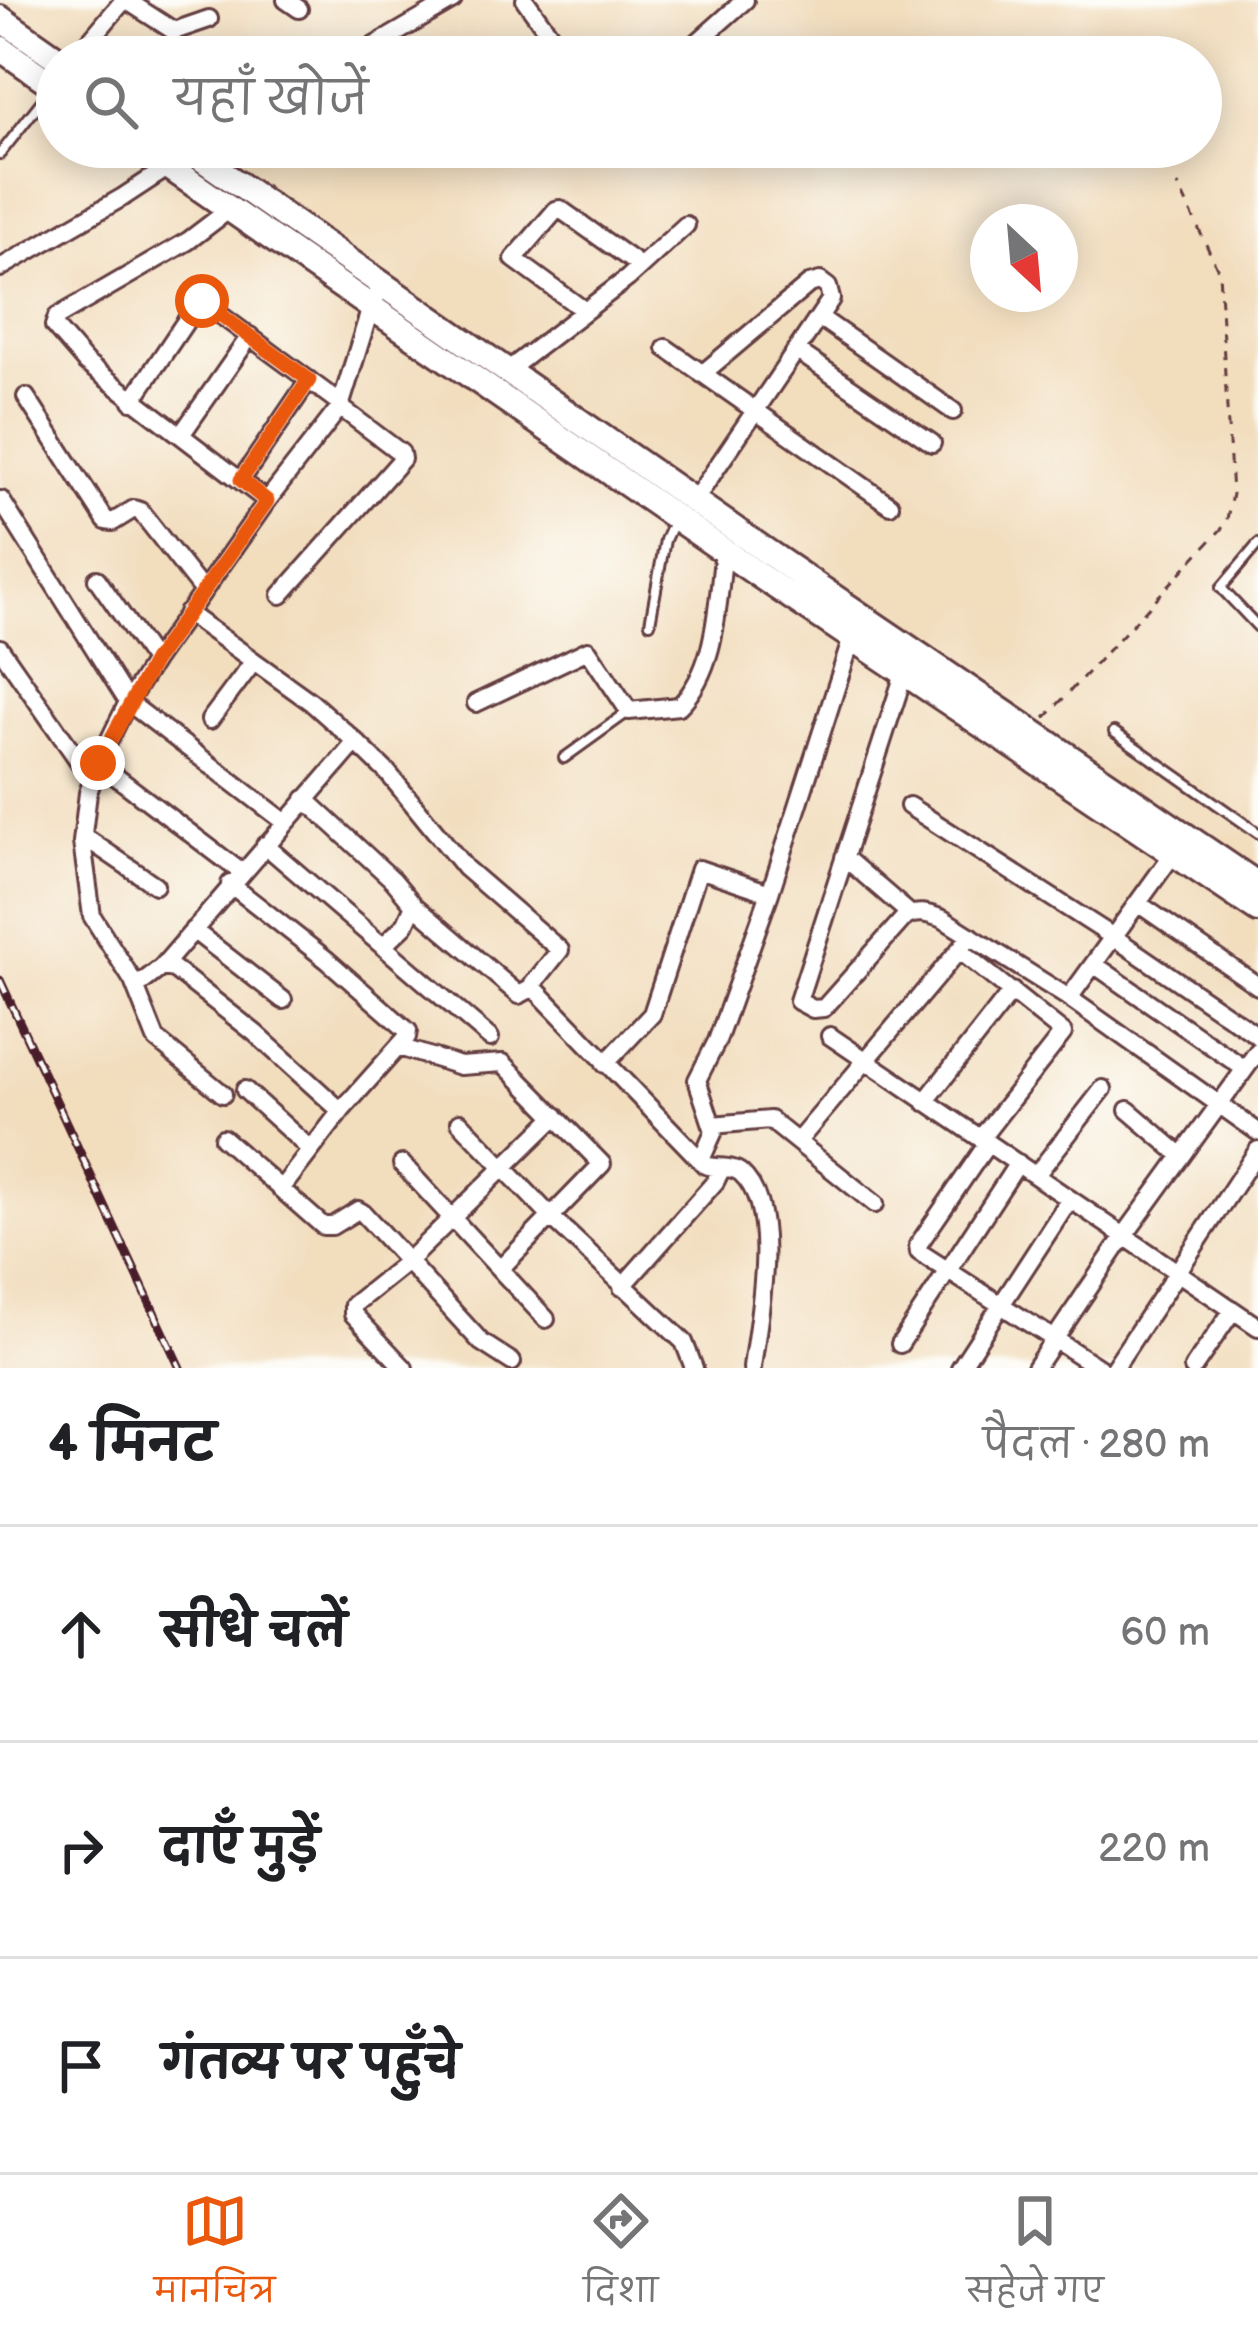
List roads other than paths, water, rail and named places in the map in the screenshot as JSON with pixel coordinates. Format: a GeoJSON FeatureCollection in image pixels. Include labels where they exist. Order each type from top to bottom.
{"type":"FeatureCollection","features":[{"type":"Feature","properties":{"kind":"main road"},"geometry":{"type":"LineString","coordinates":[[0,18],[36,43]]}},
{"type":"Feature","properties":{"kind":"main road"},"geometry":{"type":"LineString","coordinates":[[0,48],[36,72]]}},
{"type":"Feature","properties":{"kind":"main road"},"geometry":{"type":"LineString","coordinates":[[169,168],[230,209],[507,371],[685,509],[724,551],[1258,910]]}},
{"type":"Feature","properties":{"kind":"main road"},"geometry":{"type":"LineString","coordinates":[[216,168],[377,296],[685,509],[1258,885]]}},
{"type":"Feature","properties":{"kind":"street"},"geometry":{"type":"LineString","coordinates":[[94,36],[125,0],[174,31],[209,19]]}},
{"type":"Feature","properties":{"kind":"street"},"geometry":{"type":"LineString","coordinates":[[391,36],[453,0]]}},
{"type":"Feature","properties":{"kind":"street"},"geometry":{"type":"LineString","coordinates":[[525,0],[551,36]]}},
{"type":"Feature","properties":{"kind":"street"},"geometry":{"type":"LineString","coordinates":[[705,36],[745,0]]}},
{"type":"Feature","properties":{"kind":"street"},"geometry":{"type":"LineString","coordinates":[[0,268],[128,194],[163,168]]}},
{"type":"Feature","properties":{"kind":"street"},"geometry":{"type":"LineString","coordinates":[[230,209],[181,246],[54,321],[81,359],[267,501]]}},
{"type":"Feature","properties":{"kind":"street"},"geometry":{"type":"LineString","coordinates":[[585,311],[514,260],[556,210],[640,266]]}},
{"type":"Feature","properties":{"kind":"street"},"geometry":{"type":"LineString","coordinates":[[507,371],[686,225]]}},
{"type":"Feature","properties":{"kind":"street"},"geometry":{"type":"LineString","coordinates":[[685,509],[755,412],[831,293],[820,280],[814,280],[703,374]]}},
{"type":"Feature","properties":{"kind":"street"},"geometry":{"type":"LineString","coordinates":[[223,1094],[156,1039],[136,987],[92,916],[83,836],[95,771],[154,661],[341,405],[377,296]]}},
{"type":"Feature","properties":{"kind":"street"},"geometry":{"type":"LineString","coordinates":[[132,400],[200,300],[401,453],[402,459],[281,595]]}},
{"type":"Feature","properties":{"kind":"street"},"geometry":{"type":"LineString","coordinates":[[819,316],[953,411]]}},
{"type":"Feature","properties":{"kind":"street"},"geometry":{"type":"LineString","coordinates":[[181,435],[250,336]]}},
{"type":"Feature","properties":{"kind":"street"},"geometry":{"type":"LineString","coordinates":[[666,348],[890,505]]}},
{"type":"Feature","properties":{"kind":"street"},"geometry":{"type":"LineString","coordinates":[[796,350],[932,443]]}},
{"type":"Feature","properties":{"kind":"street"},"geometry":{"type":"LineString","coordinates":[[241,480],[309,380]]}},
{"type":"Feature","properties":{"kind":"street"},"geometry":{"type":"LineString","coordinates":[[26,397],[106,521],[137,509],[202,590]]}},
{"type":"Feature","properties":{"kind":"street"},"geometry":{"type":"LineString","coordinates":[[1,500],[128,703],[285,822]]}},
{"type":"Feature","properties":{"kind":"street"},"geometry":{"type":"LineString","coordinates":[[476,703],[588,650],[629,711],[673,709],[685,702],[711,647],[724,551]]}},
{"type":"Feature","properties":{"kind":"street"},"geometry":{"type":"LineString","coordinates":[[97,579],[154,661]]}},
{"type":"Feature","properties":{"kind":"street"},"geometry":{"type":"LineString","coordinates":[[188,613],[304,697],[356,742],[388,773],[465,868],[560,950],[534,987],[519,995],[414,905],[305,799]]}},
{"type":"Feature","properties":{"kind":"street"},"geometry":{"type":"LineString","coordinates":[[709,1164],[712,1125],[695,1084],[717,1041],[770,893],[852,638]]}},
{"type":"Feature","properties":{"kind":"street"},"geometry":{"type":"LineString","coordinates":[[0,648],[95,771],[236,878],[404,1025],[407,1037],[280,1189]]}},
{"type":"Feature","properties":{"kind":"street"},"geometry":{"type":"LineString","coordinates":[[210,720],[254,661]]}},
{"type":"Feature","properties":{"kind":"street"},"geometry":{"type":"LineString","coordinates":[[904,674],[798,998],[801,1004],[824,1008],[910,914]]}},
{"type":"Feature","properties":{"kind":"street"},"geometry":{"type":"LineString","coordinates":[[136,987],[162,967],[356,742]]}},
{"type":"Feature","properties":{"kind":"street"},"geometry":{"type":"LineString","coordinates":[[909,806],[1258,1036]]}},
{"type":"Feature","properties":{"kind":"street"},"geometry":{"type":"LineString","coordinates":[[83,836],[154,885]]}},
{"type":"Feature","properties":{"kind":"street"},"geometry":{"type":"LineString","coordinates":[[266,844],[490,1038]]}},
{"type":"Feature","properties":{"kind":"street"},"geometry":{"type":"LineString","coordinates":[[1069,998],[1173,854]]}},
{"type":"Feature","properties":{"kind":"street"},"geometry":{"type":"LineString","coordinates":[[844,857],[910,914],[928,913],[944,919],[1069,998],[1258,1132]]}},
{"type":"Feature","properties":{"kind":"street"},"geometry":{"type":"LineString","coordinates":[[605,1064],[652,1014],[699,869],[770,893]]}},
{"type":"Feature","properties":{"kind":"street"},"geometry":{"type":"LineString","coordinates":[[1138,904],[1258,986]]}},
{"type":"Feature","properties":{"kind":"street"},"geometry":{"type":"LineString","coordinates":[[383,946],[405,926],[414,905]]}},
{"type":"Feature","properties":{"kind":"street"},"geometry":{"type":"LineString","coordinates":[[193,930],[283,1000]]}},
{"type":"Feature","properties":{"kind":"street"},"geometry":{"type":"LineString","coordinates":[[798,1141],[971,936]]}},
{"type":"Feature","properties":{"kind":"street"},"geometry":{"type":"LineString","coordinates":[[959,950],[1063,1033],[984,1140],[918,1245],[922,1255],[1100,1368]]}},
{"type":"Feature","properties":{"kind":"street"},"geometry":{"type":"LineString","coordinates":[[1095,965],[1245,1069]]}},
{"type":"Feature","properties":{"kind":"street"},"geometry":{"type":"LineString","coordinates":[[162,967],[174,969],[255,1033],[341,1111]]}},
{"type":"Feature","properties":{"kind":"street"},"geometry":{"type":"LineString","coordinates":[[534,987],[605,1064],[719,1172],[622,1287]]}},
{"type":"Feature","properties":{"kind":"street"},"geometry":{"type":"LineString","coordinates":[[925,1102],[1012,991]]}},
{"type":"Feature","properties":{"kind":"street"},"geometry":{"type":"LineString","coordinates":[[830,1036],[1258,1327]]}},
{"type":"Feature","properties":{"kind":"street"},"geometry":{"type":"LineString","coordinates":[[398,1047],[460,1066],[503,1063],[602,1164],[500,1270]]}},
{"type":"Feature","properties":{"kind":"street"},"geometry":{"type":"LineString","coordinates":[[1035,1368],[1124,1235],[1258,1051]]}},
{"type":"Feature","properties":{"kind":"street"},"geometry":{"type":"LineString","coordinates":[[1036,1175],[1103,1089]]}},
{"type":"Feature","properties":{"kind":"street"},"geometry":{"type":"LineString","coordinates":[[245,1090],[311,1150]]}},
{"type":"Feature","properties":{"kind":"street"},"geometry":{"type":"LineString","coordinates":[[1129,1110],[1182,1156]]}},
{"type":"Feature","properties":{"kind":"street"},"geometry":{"type":"LineString","coordinates":[[404,1368],[351,1310],[556,1116]]}},
{"type":"Feature","properties":{"kind":"street"},"geometry":{"type":"LineString","coordinates":[[712,1125],[765,1118],[875,1204]]}},
{"type":"Feature","properties":{"kind":"street"},"geometry":{"type":"LineString","coordinates":[[460,1122],[622,1287],[684,1342],[694,1368]]}},
{"type":"Feature","properties":{"kind":"street"},"geometry":{"type":"LineString","coordinates":[[223,1138],[327,1228],[354,1212],[363,1213],[481,1342],[514,1366]]}},
{"type":"Feature","properties":{"kind":"street"},"geometry":{"type":"LineString","coordinates":[[1114,1368],[1258,1150]]}},
{"type":"Feature","properties":{"kind":"street"},"geometry":{"type":"LineString","coordinates":[[900,1344],[1018,1163]]}},
{"type":"Feature","properties":{"kind":"street"},"geometry":{"type":"LineString","coordinates":[[402,1164],[546,1319]]}},
{"type":"Feature","properties":{"kind":"street"},"geometry":{"type":"LineString","coordinates":[[709,1164],[740,1172],[758,1204],[764,1268],[752,1368]]}},
{"type":"Feature","properties":{"kind":"street"},"geometry":{"type":"LineString","coordinates":[[960,1368],[1070,1198]]}},
{"type":"Feature","properties":{"kind":"street"},"geometry":{"type":"LineString","coordinates":[[1193,1368],[1232,1310]]}},
{"type":"Feature","properties":{"kind":"lane"},"geometry":{"type":"LineString","coordinates":[[0,154],[36,110]]}},
{"type":"Feature","properties":{"kind":"lane"},"geometry":{"type":"LineString","coordinates":[[650,623],[665,540],[685,509]]}},
{"type":"Feature","properties":{"kind":"lane"},"geometry":{"type":"LineString","coordinates":[[1258,544],[1221,588],[1258,627]]}},
{"type":"Feature","properties":{"kind":"lane"},"geometry":{"type":"LineString","coordinates":[[564,758],[629,711]]}},
{"type":"Feature","properties":{"kind":"lane"},"geometry":{"type":"LineString","coordinates":[[1114,732],[1258,833]]}},
{"type":"Feature","properties":{"kind":"railway"},"geometry":{"type":"LineString","coordinates":[[0,980],[180,1368]]}}]}
